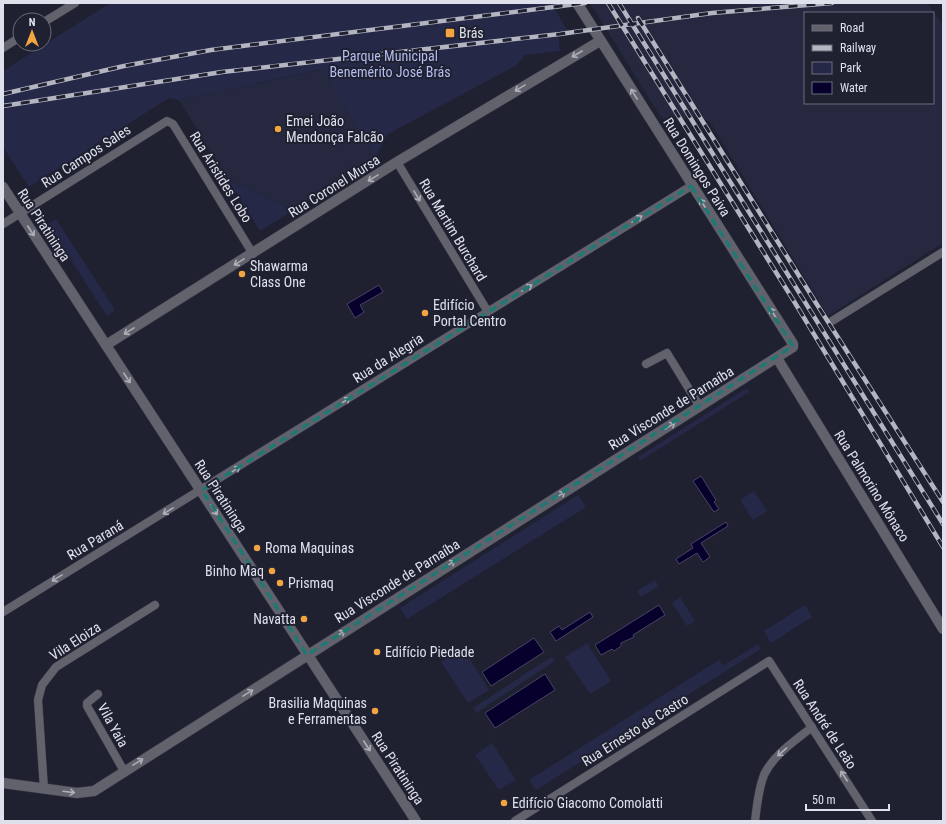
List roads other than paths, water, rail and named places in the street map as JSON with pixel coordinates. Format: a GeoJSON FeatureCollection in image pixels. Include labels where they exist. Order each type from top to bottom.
{"type":"FeatureCollection","features":[{"type":"Feature","properties":{"kind":"street"},"geometry":{"type":"LineString","coordinates":[[52,17],[75,3]]}},
{"type":"Feature","properties":{"kind":"street","name":"Rua Domingos Paiva"},"geometry":{"type":"LineString","coordinates":[[577,3],[793,346]]}},
{"type":"Feature","properties":{"kind":"street","name":"Rua Coronel Mursa"},"geometry":{"type":"LineString","coordinates":[[106,346],[397,162],[600,41]]}},
{"type":"Feature","properties":{"kind":"street"},"geometry":{"type":"LineString","coordinates":[[3,48],[12,43]]}},
{"type":"Feature","properties":{"kind":"street","name":"Rua Aristides Lobo"},"geometry":{"type":"LineString","coordinates":[[162,122],[166,121],[173,124],[253,254]]}},
{"type":"Feature","properties":{"kind":"street","name":"Rua Campos Sales"},"geometry":{"type":"LineString","coordinates":[[3,224],[162,122]]}},
{"type":"Feature","properties":{"kind":"street","name":"Rua Martim Burchard"},"geometry":{"type":"LineString","coordinates":[[397,162],[488,312]]}},
{"type":"Feature","properties":{"kind":"street","name":"Rua da Alegria"},"geometry":{"type":"LineString","coordinates":[[202,490],[691,186]]}},
{"type":"Feature","properties":{"kind":"street","name":"Rua Piratininga"},"geometry":{"type":"LineString","coordinates":[[3,187],[202,490],[307,655],[416,821]]}},
{"type":"Feature","properties":{"kind":"street"},"geometry":{"type":"LineString","coordinates":[[832,320],[943,252]]}},
{"type":"Feature","properties":{"kind":"street","name":"Rua Visconde de Parnaíba"},"geometry":{"type":"LineString","coordinates":[[3,783],[87,793],[94,791],[777,358],[793,346]]}},
{"type":"Feature","properties":{"kind":"street"},"geometry":{"type":"LineString","coordinates":[[646,364],[667,353],[700,407]]}},
{"type":"Feature","properties":{"kind":"street","name":"Rua Palmorino Mônaco"},"geometry":{"type":"LineString","coordinates":[[777,358],[943,629]]}},
{"type":"Feature","properties":{"kind":"street","name":"Rua Paraná"},"geometry":{"type":"LineString","coordinates":[[3,612],[202,490]]}},
{"type":"Feature","properties":{"kind":"street","name":"Vila Eloiza"},"geometry":{"type":"LineString","coordinates":[[44,789],[38,700],[42,686],[56,667],[154,605]]}},
{"type":"Feature","properties":{"kind":"street","name":"Rua André de Leão"},"geometry":{"type":"LineString","coordinates":[[769,660],[872,821]]}},
{"type":"Feature","properties":{"kind":"street","name":"Rua Ernesto de Castro"},"geometry":{"type":"LineString","coordinates":[[515,821],[769,660]]}},
{"type":"Feature","properties":{"kind":"street","name":"Vila Yaia"},"geometry":{"type":"LineString","coordinates":[[98,694],[87,702],[87,706],[124,772]]}},
{"type":"Feature","properties":{"kind":"street"},"geometry":{"type":"LineString","coordinates":[[754,821],[759,792],[765,774],[777,757],[812,727]]}},
{"type":"Feature","properties":{"kind":"water"},"geometry":{"type":"Polygon","coordinates":[[[379,285],[383,292],[360,305],[364,312],[355,318],[347,304],[379,285]]]}},
{"type":"Feature","properties":{"kind":"water"},"geometry":{"type":"Polygon","coordinates":[[[701,476],[716,500],[714,502],[719,509],[714,512],[693,481],[701,476]]]}},
{"type":"Feature","properties":{"kind":"water"},"geometry":{"type":"Polygon","coordinates":[[[726,522],[728,526],[701,543],[710,557],[703,562],[697,553],[679,564],[676,559],[693,548],[691,544],[726,522]]]}},
{"type":"Feature","properties":{"kind":"water"},"geometry":{"type":"Polygon","coordinates":[[[659,605],[665,615],[633,635],[634,637],[621,643],[621,646],[614,651],[612,649],[601,655],[595,645],[659,605]]]}},
{"type":"Feature","properties":{"kind":"water"},"geometry":{"type":"Polygon","coordinates":[[[590,612],[593,617],[556,641],[550,632],[559,626],[562,630],[590,612]]]}},
{"type":"Feature","properties":{"kind":"water"},"geometry":{"type":"Polygon","coordinates":[[[534,638],[544,652],[491,686],[482,672],[534,638]]]}},
{"type":"Feature","properties":{"kind":"water"},"geometry":{"type":"Polygon","coordinates":[[[545,674],[555,690],[495,728],[485,713],[545,674]]]}},
{"type":"Feature","properties":{"kind":"railway"},"geometry":{"type":"LineString","coordinates":[[3,94],[124,66],[211,50],[585,3]]}},
{"type":"Feature","properties":{"kind":"railway"},"geometry":{"type":"LineString","coordinates":[[608,3],[792,298],[943,547]]}},
{"type":"Feature","properties":{"kind":"railway"},"geometry":{"type":"LineString","coordinates":[[619,3],[943,524]]}},
{"type":"Feature","properties":{"kind":"railway"},"geometry":{"type":"LineString","coordinates":[[3,106],[222,72],[560,34],[712,13],[832,3]]}},
{"type":"Feature","properties":{"kind":"railway"},"geometry":{"type":"LineString","coordinates":[[638,18],[816,303],[943,502]]}},
{"type":"Feature","properties":{"kind":"place","name":"Brás"},"geometry":{"type":"Point","coordinates":[450,33]}},
{"type":"Feature","properties":{"kind":"place","name":"Emei João Mendonça Falcão"},"geometry":{"type":"Point","coordinates":[278,129]}},
{"type":"Feature","properties":{"kind":"place","name":"Shawarma Class One"},"geometry":{"type":"Point","coordinates":[242,274]}},
{"type":"Feature","properties":{"kind":"place","name":"Edifício Portal Centro"},"geometry":{"type":"Point","coordinates":[425,313]}},
{"type":"Feature","properties":{"kind":"place","name":"Roma Maquinas"},"geometry":{"type":"Point","coordinates":[257,548]}},
{"type":"Feature","properties":{"kind":"place","name":"Binho Maq"},"geometry":{"type":"Point","coordinates":[272,571]}},
{"type":"Feature","properties":{"kind":"place","name":"Prismaq"},"geometry":{"type":"Point","coordinates":[280,583]}},
{"type":"Feature","properties":{"kind":"place","name":"Navatta"},"geometry":{"type":"Point","coordinates":[304,619]}},
{"type":"Feature","properties":{"kind":"place","name":"Edifício Piedade"},"geometry":{"type":"Point","coordinates":[377,652]}},
{"type":"Feature","properties":{"kind":"place","name":"Brasilia Maquinas e Ferramentas"},"geometry":{"type":"Point","coordinates":[375,711]}},
{"type":"Feature","properties":{"kind":"place","name":"Edifício Giacomo Comolatti"},"geometry":{"type":"Point","coordinates":[504,803]}},
{"type":"Feature","properties":{"kind":"park label","name":"Parque Municipal Benemérito José Brás"},"geometry":{"type":"Point","coordinates":[390,64]}}]}
